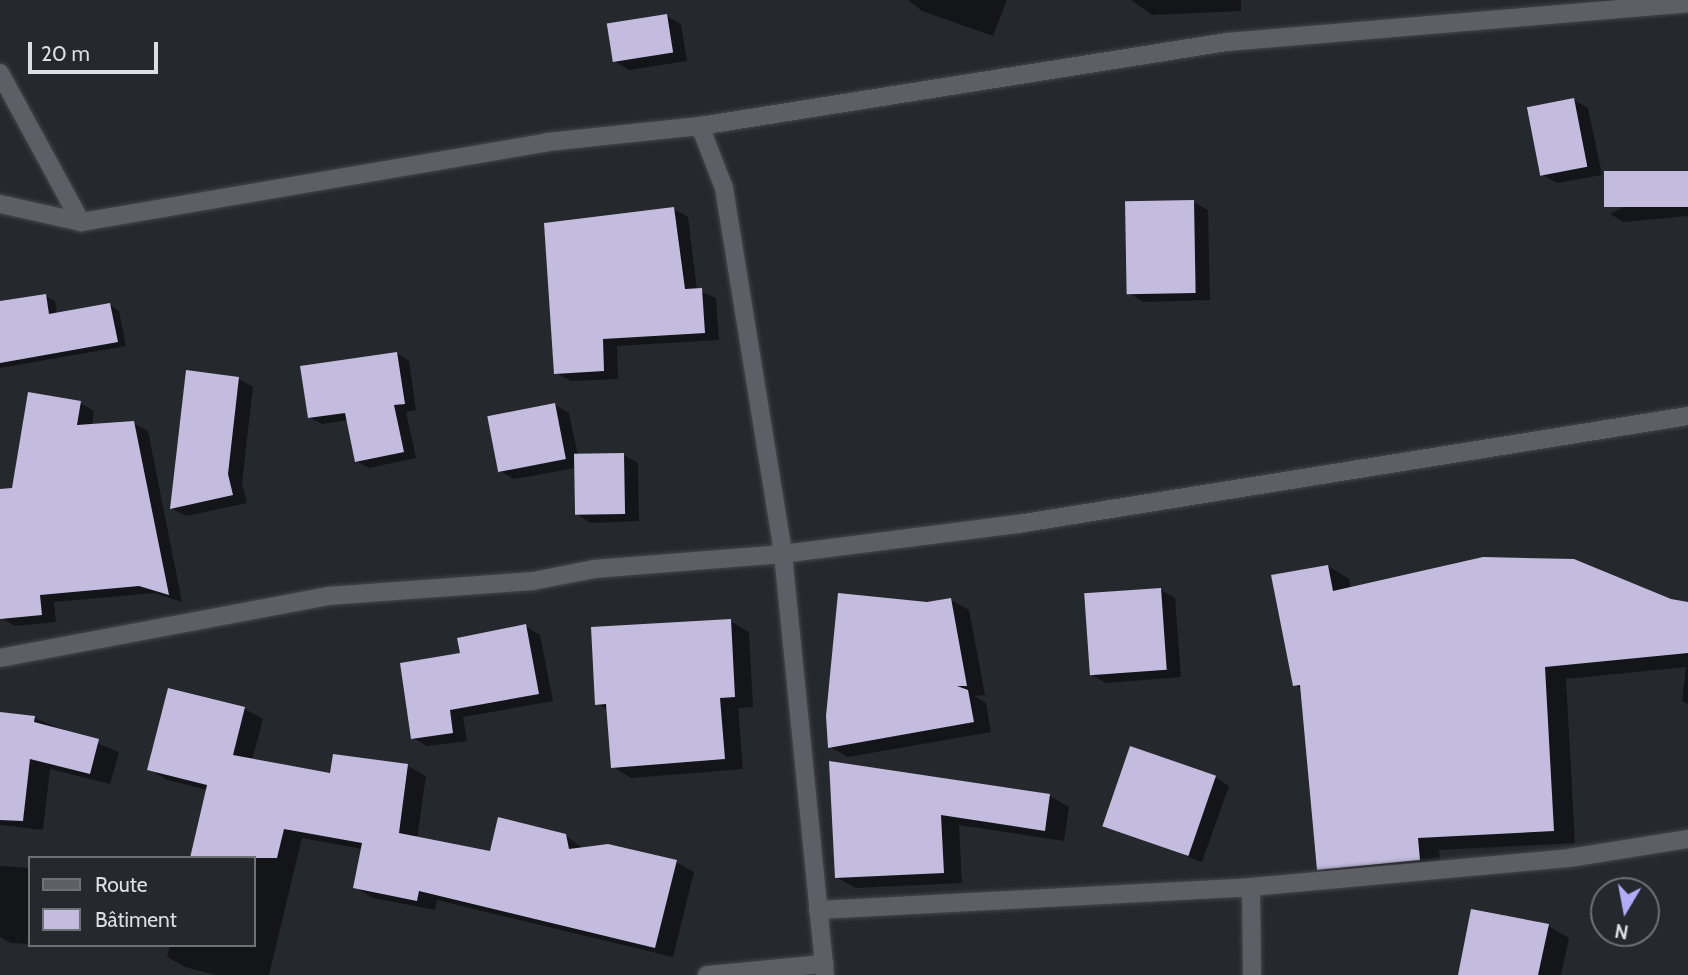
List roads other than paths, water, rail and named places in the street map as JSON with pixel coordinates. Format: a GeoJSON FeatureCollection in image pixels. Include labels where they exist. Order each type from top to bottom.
{"type":"FeatureCollection","features":[{"type":"Feature","properties":{"kind":"street"},"geometry":{"type":"LineString","coordinates":[[0,204],[81,222],[547,142],[699,126],[1227,42],[1688,3]]}},
{"type":"Feature","properties":{"kind":"street"},"geometry":{"type":"LineString","coordinates":[[0,73],[81,222]]}},
{"type":"Feature","properties":{"kind":"street"},"geometry":{"type":"LineString","coordinates":[[699,126],[724,188],[783,554],[825,970],[707,975]]}},
{"type":"Feature","properties":{"kind":"street"},"geometry":{"type":"LineString","coordinates":[[0,658],[328,596],[486,586],[655,562],[783,554],[1018,524],[1688,415]]}},
{"type":"Feature","properties":{"kind":"street"},"geometry":{"type":"LineString","coordinates":[[818,910],[1251,887],[1569,858],[1688,839]]}},
{"type":"Feature","properties":{"kind":"street"},"geometry":{"type":"LineString","coordinates":[[1251,887],[1252,975]]}}]}
